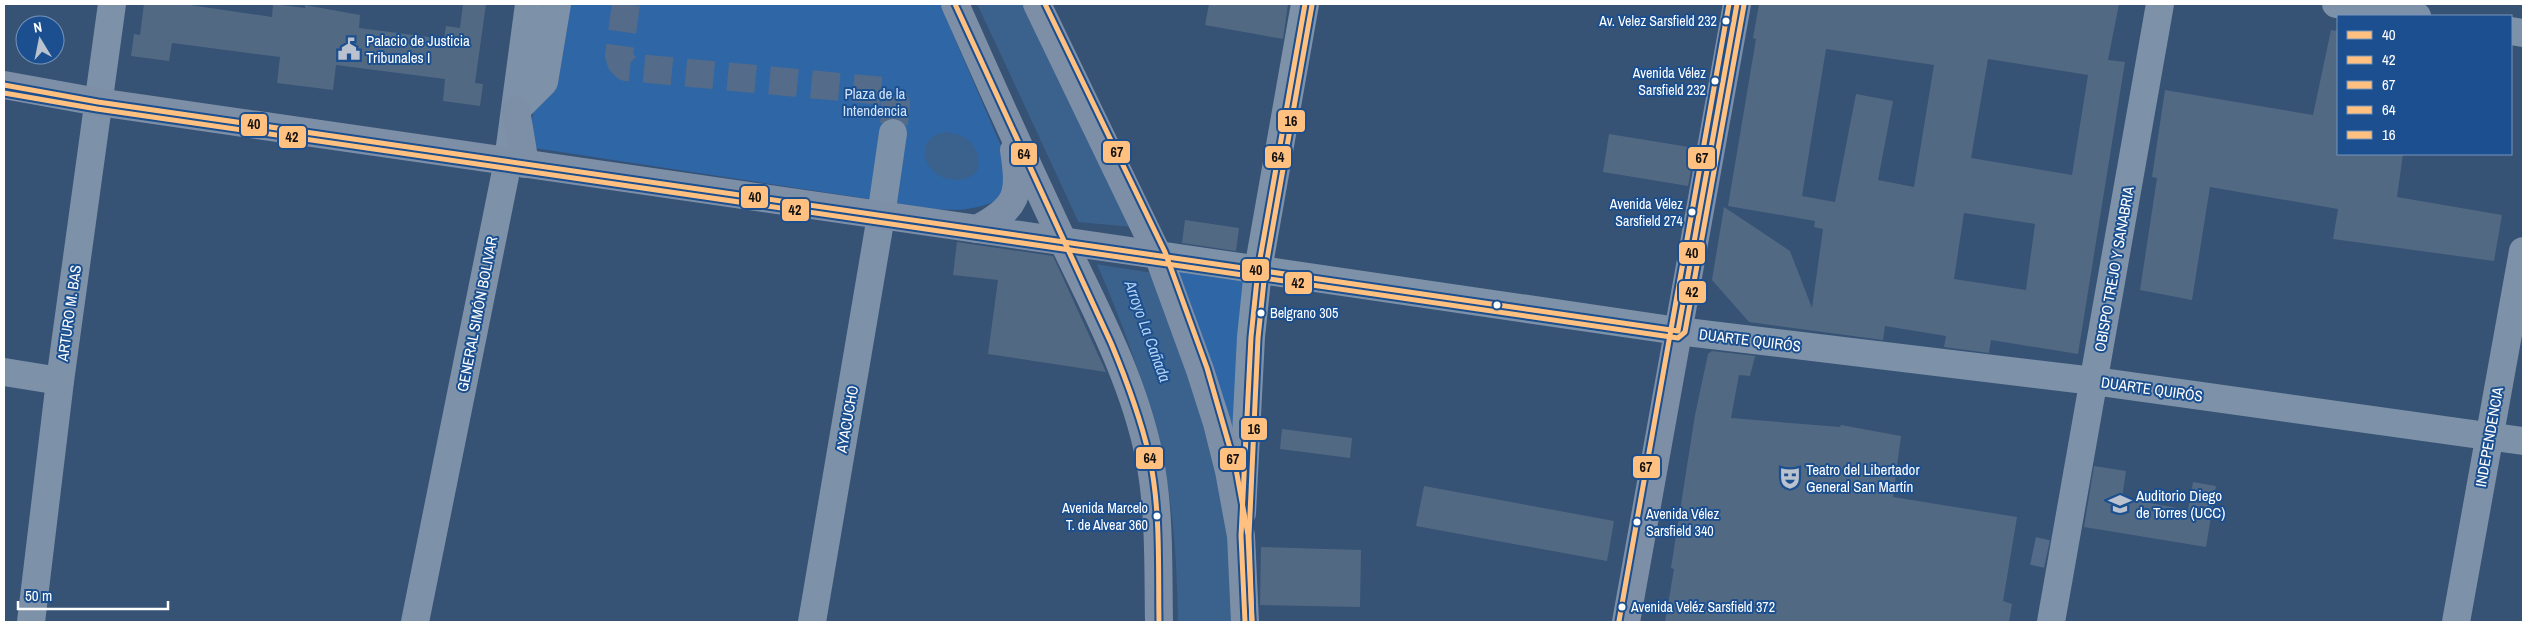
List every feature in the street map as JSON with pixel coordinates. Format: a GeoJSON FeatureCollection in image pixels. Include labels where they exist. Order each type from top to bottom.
{"type":"FeatureCollection","features":[{"type":"Feature","properties":{"kind":"main road"},"geometry":{"type":"LineString","coordinates":[[955,4],[1011,131],[1117,358],[1139,418],[1149,456],[1156,506],[1159,622]]}},
{"type":"Feature","properties":{"kind":"main road"},"geometry":{"type":"LineString","coordinates":[[1037,4],[1158,256],[1217,423],[1241,536],[1246,622]]}},
{"type":"Feature","properties":{"kind":"main road"},"geometry":{"type":"LineString","coordinates":[[1626,622],[1736,4]]}},
{"type":"Feature","properties":{"kind":"main road","name":"DUARTE QUIRÓS"},"geometry":{"type":"LineString","coordinates":[[4,85],[98,102],[1158,256]]}},
{"type":"Feature","properties":{"kind":"main road"},"geometry":{"type":"LineString","coordinates":[[516,110],[516,162]]}},
{"type":"Feature","properties":{"kind":"main road"},"geometry":{"type":"LineString","coordinates":[[977,229],[1001,216],[1010,207],[1016,190],[1017,167],[1011,131]]}},
{"type":"Feature","properties":{"kind":"street","name":"ARTURO M. BAS"},"geometry":{"type":"LineString","coordinates":[[31,622],[60,381],[112,4]]}},
{"type":"Feature","properties":{"kind":"street"},"geometry":{"type":"LineString","coordinates":[[516,110],[529,4]]}},
{"type":"Feature","properties":{"kind":"street"},"geometry":{"type":"LineString","coordinates":[[516,110],[544,82],[558,4]]}},
{"type":"Feature","properties":{"kind":"street"},"geometry":{"type":"LineString","coordinates":[[1241,536],[1251,337],[1258,270],[1305,4]]}},
{"type":"Feature","properties":{"kind":"street","name":"OBISPO TREJO Y SANABRIA"},"geometry":{"type":"LineString","coordinates":[[2051,622],[2055,554],[2094,381],[2160,4]]}},
{"type":"Feature","properties":{"kind":"street"},"geometry":{"type":"LineString","coordinates":[[2336,4],[2410,15]]}},
{"type":"Feature","properties":{"kind":"street","name":"AYACUCHO"},"geometry":{"type":"LineString","coordinates":[[812,622],[881,216],[893,133]]}},
{"type":"Feature","properties":{"kind":"street","name":"GENERAL SIMÓN BOLIVAR"},"geometry":{"type":"LineString","coordinates":[[415,622],[516,162]]}},
{"type":"Feature","properties":{"kind":"street","name":"INDEPENDENCIA"},"geometry":{"type":"LineString","coordinates":[[2456,622],[2523,251]]}},
{"type":"Feature","properties":{"kind":"street","name":"DUARTE QUIRÓS"},"geometry":{"type":"LineString","coordinates":[[1158,256],[1678,331],[2094,381],[2523,441]]}},
{"type":"Feature","properties":{"kind":"street"},"geometry":{"type":"LineString","coordinates":[[4,372],[60,381]]}},
{"type":"Feature","properties":{"kind":"green space","name":"Plaza de la Intendencia"},"geometry":{"type":"Polygon","coordinates":[[[549,4],[940,4],[1001,146],[1006,166],[1002,197],[986,205],[970,209],[935,209],[528,147],[549,4]]]}},
{"type":"Feature","properties":{"kind":"green space"},"geometry":{"type":"Polygon","coordinates":[[[1158,255],[1258,270],[1241,536],[1158,255]]]}},
{"type":"Feature","properties":{"kind":"water","name":"Arroyo La Cañada"},"geometry":{"type":"Polygon","coordinates":[[[977,4],[1025,4],[1163,298],[1201,399],[1226,522],[1232,622],[1178,622],[1175,549],[1169,494],[1158,437],[1135,362],[1108,289],[977,4]]]}},
{"type":"Feature","properties":{"kind":"water"},"geometry":{"type":"Polygon","coordinates":[[[947,132],[966,138],[976,150],[979,162],[978,168],[971,177],[951,179],[940,176],[931,169],[926,160],[925,151],[927,143],[935,136],[947,132]]]}},
{"type":"Feature","properties":{"kind":"pier"},"geometry":{"type":"Polygon","coordinates":[[[1077,222],[1133,227],[1154,273],[1095,264],[1077,222]]]}},
{"type":"Feature","properties":{"kind":"building","name":"Palacio de Justicia Tribunales I"},"geometry":{"type":"Polygon","coordinates":[[[144,4],[183,4],[272,17],[273,4],[305,8],[305,5],[360,15],[359,28],[444,39],[446,26],[460,28],[463,4],[486,4],[475,83],[483,84],[480,106],[443,101],[445,79],[336,65],[333,90],[277,83],[280,57],[172,43],[169,61],[131,56],[134,34],[140,35],[144,4]]]}},
{"type":"Feature","properties":{"kind":"building"},"geometry":{"type":"Polygon","coordinates":[[[1209,4],[1288,4],[1283,39],[1205,25],[1209,4]]]}},
{"type":"Feature","properties":{"kind":"building"},"geometry":{"type":"Polygon","coordinates":[[[1759,4],[2119,4],[2108,60],[2125,62],[2078,354],[1991,340],[1989,353],[1944,347],[1946,336],[1885,326],[1883,340],[1749,322],[1712,280],[1724,207],[1790,251],[1812,308],[1823,229],[1814,227],[1815,221],[1728,206],[1756,39],[1753,38],[1759,4]],[[1826,49],[1802,196],[1835,202],[1856,94],[1893,101],[1878,180],[1914,187],[1934,65],[1826,49]],[[1988,59],[1971,158],[2072,175],[2088,75],[1988,59]],[[1964,213],[1954,279],[2026,290],[2035,224],[1964,213]]]}},
{"type":"Feature","properties":{"kind":"building"},"geometry":{"type":"Polygon","coordinates":[[[2331,30],[2337,31],[2337,155],[2403,155],[2397,197],[2502,215],[2494,261],[2333,239],[2338,209],[2210,187],[2192,300],[2140,290],[2157,178],[2152,177],[2165,90],[2313,115],[2331,30]]]}},
{"type":"Feature","properties":{"kind":"building"},"geometry":{"type":"Polygon","coordinates":[[[1609,134],[1695,148],[1688,186],[1603,172],[1609,134]]]}},
{"type":"Feature","properties":{"kind":"building"},"geometry":{"type":"Polygon","coordinates":[[[1185,220],[1239,228],[1236,251],[1182,243],[1185,220]]]}},
{"type":"Feature","properties":{"kind":"building"},"geometry":{"type":"Polygon","coordinates":[[[957,242],[1053,256],[1106,372],[988,354],[998,280],[953,275],[957,242]]]}},
{"type":"Feature","properties":{"kind":"building"},"geometry":{"type":"Polygon","coordinates":[[[1712,351],[1755,356],[1750,376],[1739,375],[1731,418],[1840,427],[1841,425],[1901,436],[1893,497],[2017,517],[2003,601],[2012,604],[2009,622],[1665,622],[1674,569],[1671,568],[1695,415],[1708,354],[1712,351]]]}},
{"type":"Feature","properties":{"kind":"building"},"geometry":{"type":"Polygon","coordinates":[[[1282,429],[1352,438],[1350,458],[1280,449],[1282,429]]]}},
{"type":"Feature","properties":{"kind":"building","name":"Auditorio Diego de Torres (UCC)"},"geometry":{"type":"Polygon","coordinates":[[[2094,466],[2126,471],[2122,498],[2188,510],[2193,482],[2216,486],[2206,547],[2084,527],[2094,466]]]}},
{"type":"Feature","properties":{"kind":"building"},"geometry":{"type":"Polygon","coordinates":[[[1424,486],[1614,521],[1607,561],[1416,526],[1424,486]]]}},
{"type":"Feature","properties":{"kind":"building"},"geometry":{"type":"Polygon","coordinates":[[[1261,547],[1361,550],[1360,607],[1260,605],[1261,547]]]}},
{"type":"Feature","properties":{"kind":"tunnel"},"geometry":{"type":"LineString","coordinates":[[626,4],[619,55],[621,62],[626,67],[884,91],[892,95],[896,104],[893,133]]}},
{"type":"Feature","properties":{"kind":"tunnel"},"geometry":{"type":"LineString","coordinates":[[2033,551],[2047,554]]}},
{"type":"Feature","properties":{"kind":"transit line","name":"64"},"geometry":{"type":"LineString","coordinates":[[955,4],[1111,343],[1137,412],[1153,475],[1158,538],[1159,622]]}},
{"type":"Feature","properties":{"kind":"transit line","name":"67"},"geometry":{"type":"LineString","coordinates":[[1045,4],[1165,252],[1207,368],[1236,469],[1248,535],[1252,622]]}},
{"type":"Feature","properties":{"kind":"transit line","name":"64"},"geometry":{"type":"LineString","coordinates":[[1245,622],[1241,536],[1251,337],[1258,270],[1305,4]]}},
{"type":"Feature","properties":{"kind":"transit line","name":"67"},"geometry":{"type":"LineString","coordinates":[[1619,621],[1729,4]]}},
{"type":"Feature","properties":{"kind":"transit line","name":"40"},"geometry":{"type":"LineString","coordinates":[[4,85],[98,102],[1678,331],[1737,4]]}},
{"type":"Feature","properties":{"kind":"transit line","name":"16"},"geometry":{"type":"LineString","coordinates":[[1252,622],[1249,536],[1258,338],[1265,271],[1312,5]]}},
{"type":"Feature","properties":{"kind":"transit line","name":"42"},"geometry":{"type":"LineString","coordinates":[[4,93],[97,109],[1678,338],[1685,332],[1744,5]]}},
{"type":"Feature","properties":{"kind":"place","name":"Av. Velez Sarsfield 232"},"geometry":{"type":"Point","coordinates":[1726,21]}},
{"type":"Feature","properties":{"kind":"place","name":"Palacio de Justicia Tribunales I"},"geometry":{"type":"Point","coordinates":[349,49]}},
{"type":"Feature","properties":{"kind":"place","name":"Avenida Vélez Sarsfield 232"},"geometry":{"type":"Point","coordinates":[1715,81]}},
{"type":"Feature","properties":{"kind":"place","name":"Avenida Vélez Sarsfield 274"},"geometry":{"type":"Point","coordinates":[1692,212]}},
{"type":"Feature","properties":{"kind":"place","name":"Belgrano 305"},"geometry":{"type":"Point","coordinates":[1261,313]}},
{"type":"Feature","properties":{"kind":"place","name":"Teatro del Libertador General San Martín"},"geometry":{"type":"Point","coordinates":[1790,478]}},
{"type":"Feature","properties":{"kind":"place","name":"Auditorio Diego de Torres (UCC)"},"geometry":{"type":"Point","coordinates":[2120,504]}},
{"type":"Feature","properties":{"kind":"place","name":"Avenida Marcelo T. de Alvear 360"},"geometry":{"type":"Point","coordinates":[1157,516]}},
{"type":"Feature","properties":{"kind":"place","name":"Avenida Vélez Sarsfield 340"},"geometry":{"type":"Point","coordinates":[1637,522]}},
{"type":"Feature","properties":{"kind":"place","name":"Avenida Veléz Sarsfield 372"},"geometry":{"type":"Point","coordinates":[1622,607]}}]}
